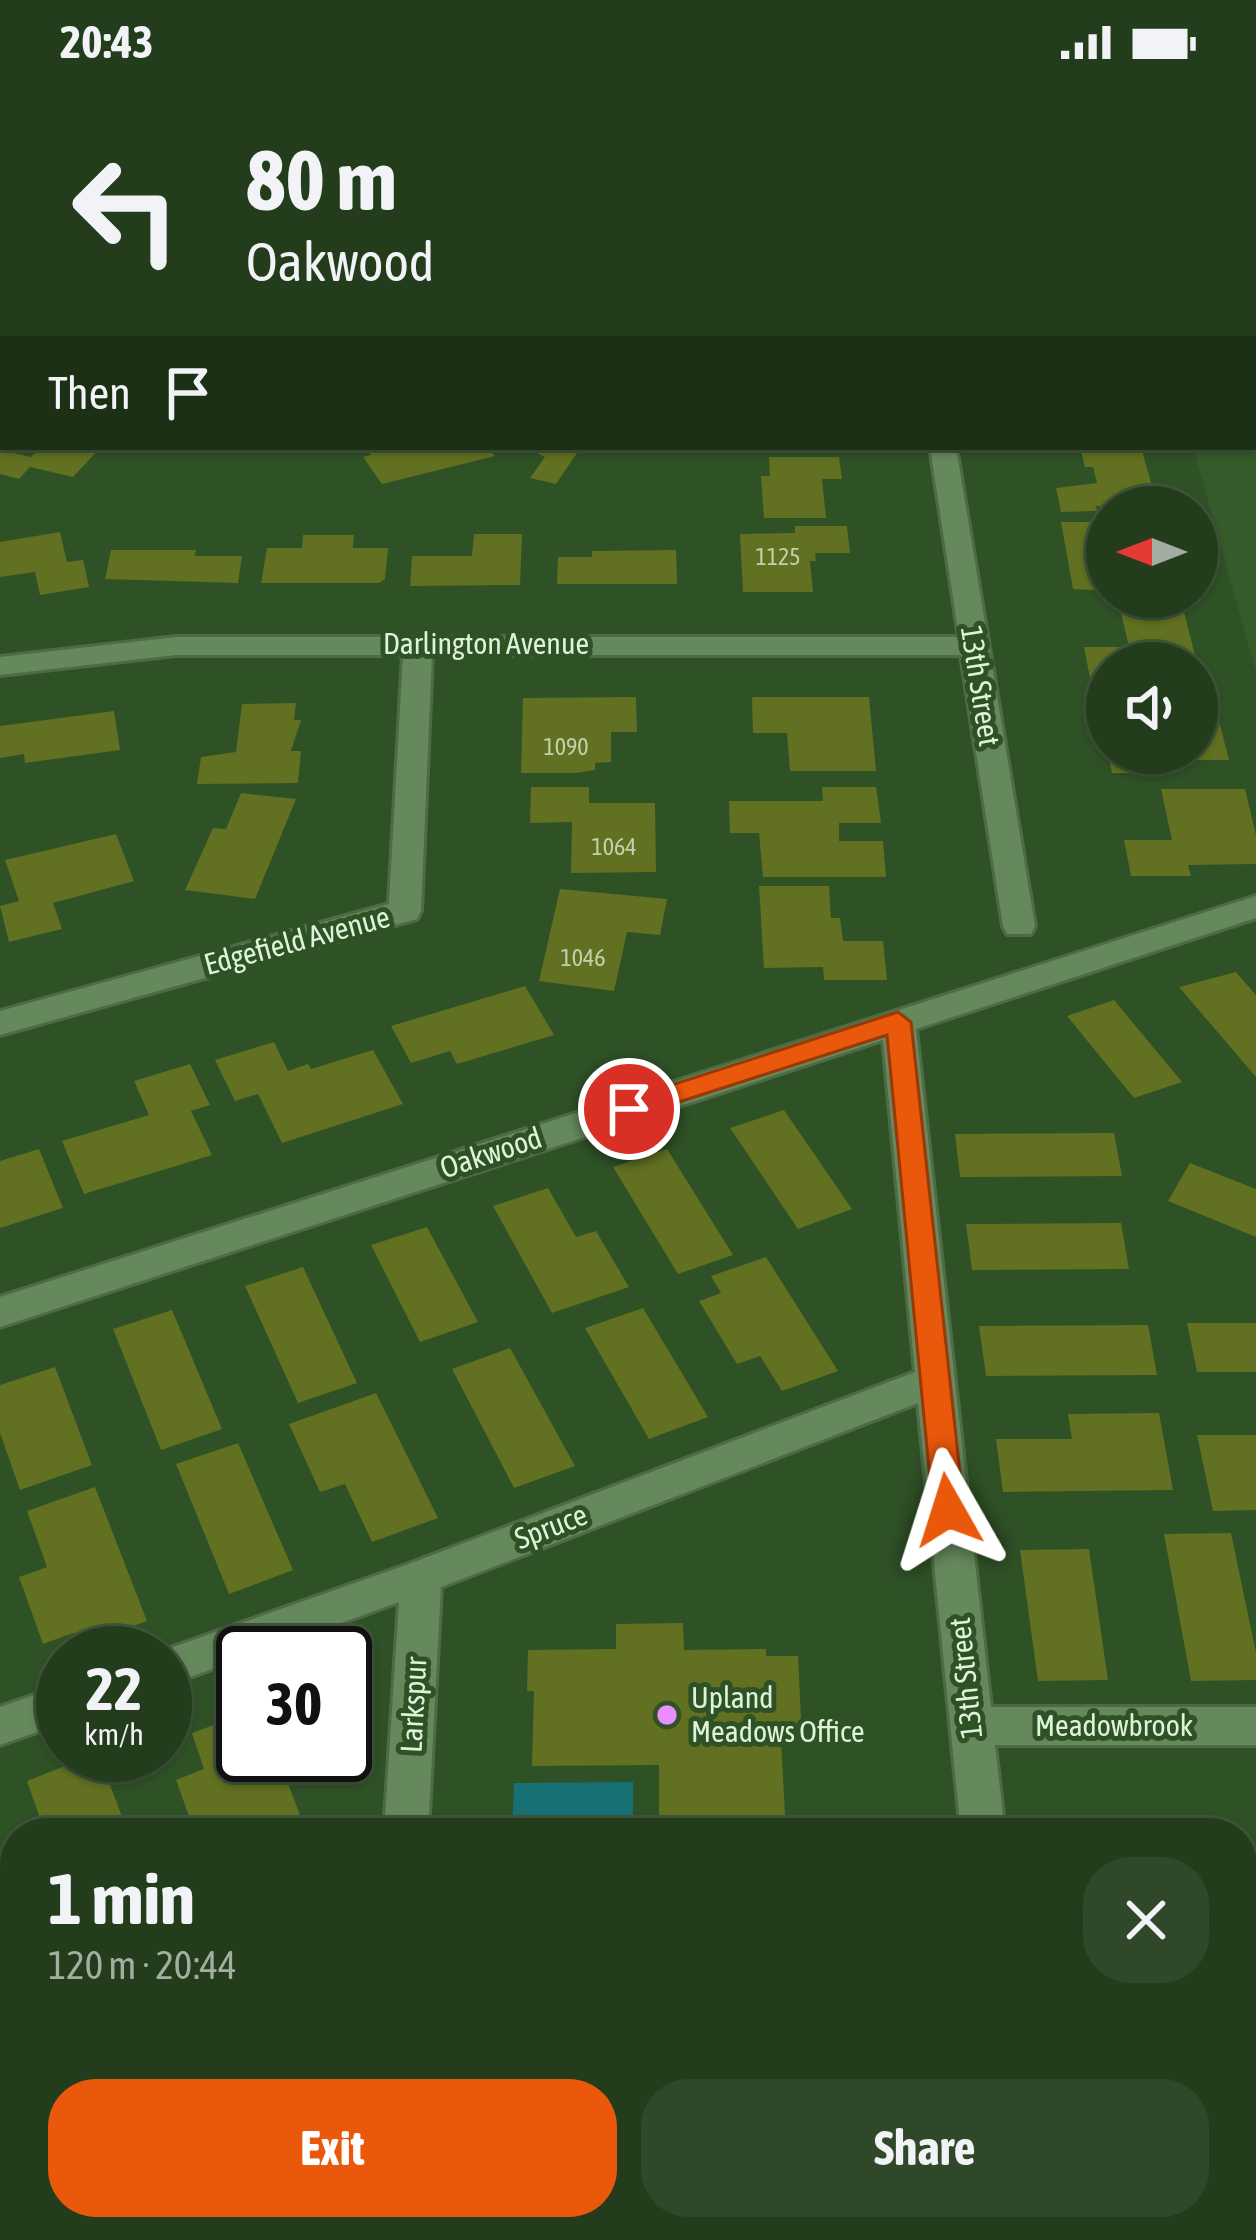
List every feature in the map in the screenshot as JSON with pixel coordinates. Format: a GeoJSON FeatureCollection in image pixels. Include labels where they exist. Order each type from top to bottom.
{"type":"FeatureCollection","features":[{"type":"Feature","properties":{"kind":"street","name":"13th Street"},"geometry":{"type":"LineString","coordinates":[[943,450],[1019,926]]}},
{"type":"Feature","properties":{"kind":"street","name":"Edgefield Avenue"},"geometry":{"type":"LineString","coordinates":[[0,1023],[405,911],[418,644]]}},
{"type":"Feature","properties":{"kind":"street","name":"Darlington Avenue"},"geometry":{"type":"LineString","coordinates":[[0,666],[176,646],[974,646]]}},
{"type":"Feature","properties":{"kind":"street","name":"Oakwood"},"geometry":{"type":"LineString","coordinates":[[0,1312],[1256,907]]}},
{"type":"Feature","properties":{"kind":"street","name":"13th Street"},"geometry":{"type":"LineString","coordinates":[[898,1022],[981,1818]]}},
{"type":"Feature","properties":{"kind":"street","name":"Spruce"},"geometry":{"type":"LineString","coordinates":[[192,1657],[421,1576],[934,1381]]}},
{"type":"Feature","properties":{"kind":"street","name":"Larkspur"},"geometry":{"type":"LineString","coordinates":[[407,1818],[421,1576]]}},
{"type":"Feature","properties":{"kind":"street"},"geometry":{"type":"LineString","coordinates":[[0,1726],[36,1713]]}},
{"type":"Feature","properties":{"kind":"street","name":"Meadowbrook"},"geometry":{"type":"LineString","coordinates":[[971,1726],[1256,1726]]}},
{"type":"Feature","properties":{"kind":"shaded area"},"geometry":{"type":"Polygon","coordinates":[[[1194,450],[1256,450],[1256,672],[1218,536],[1218,486],[1204,486],[1194,450]]]}},
{"type":"Feature","properties":{"kind":"water"},"geometry":{"type":"Polygon","coordinates":[[[633,1782],[633,1818],[513,1818],[514,1783],[633,1782]]]}},
{"type":"Feature","properties":{"kind":"building"},"geometry":{"type":"Polygon","coordinates":[[[0,450],[31,457],[37,450],[98,450],[73,477],[30,467],[19,479],[0,474],[0,450]]]}},
{"type":"Feature","properties":{"kind":"building"},"geometry":{"type":"Polygon","coordinates":[[[368,450],[490,450],[495,456],[382,484],[363,457],[371,455],[368,450]]]}},
{"type":"Feature","properties":{"kind":"building"},"geometry":{"type":"Polygon","coordinates":[[[532,450],[579,450],[556,484],[530,478],[545,457],[532,450]]]}},
{"type":"Feature","properties":{"kind":"building"},"geometry":{"type":"Polygon","coordinates":[[[1081,451],[1142,451],[1152,486],[1086,486],[1086,511],[1061,512],[1056,488],[1097,483],[1093,467],[1085,467],[1081,451]]]}},
{"type":"Feature","properties":{"kind":"building"},"geometry":{"type":"Polygon","coordinates":[[[769,457],[839,457],[842,479],[822,479],[826,518],[764,518],[761,476],[770,476],[769,457]]]}},
{"type":"Feature","properties":{"kind":"building"},"geometry":{"type":"Polygon","coordinates":[[[1061,522],[1086,522],[1086,590],[1073,589],[1061,522]]]}},
{"type":"Feature","properties":{"kind":"building"},"geometry":{"type":"Polygon","coordinates":[[[795,526],[847,526],[850,553],[815,553],[816,561],[810,561],[813,592],[743,592],[740,534],[795,533],[795,526]]]}},
{"type":"Feature","properties":{"kind":"building"},"geometry":{"type":"Polygon","coordinates":[[[60,532],[67,562],[83,560],[89,587],[40,595],[35,572],[0,577],[0,542],[60,532]]]}},
{"type":"Feature","properties":{"kind":"building"},"geometry":{"type":"Polygon","coordinates":[[[474,534],[522,534],[520,585],[410,586],[412,556],[472,556],[474,534]]]}},
{"type":"Feature","properties":{"kind":"building"},"geometry":{"type":"Polygon","coordinates":[[[303,535],[354,535],[353,548],[388,548],[385,579],[379,583],[261,583],[267,548],[302,548],[303,535]]]}},
{"type":"Feature","properties":{"kind":"building"},"geometry":{"type":"Polygon","coordinates":[[[111,550],[196,550],[194,556],[242,556],[238,583],[105,579],[111,550]]]}},
{"type":"Feature","properties":{"kind":"building"},"geometry":{"type":"Polygon","coordinates":[[[676,550],[677,584],[557,584],[558,557],[592,557],[592,551],[676,550]]]}},
{"type":"Feature","properties":{"kind":"building"},"geometry":{"type":"Polygon","coordinates":[[[1122,618],[1186,618],[1192,642],[1128,642],[1122,618]]]}},
{"type":"Feature","properties":{"kind":"building"},"geometry":{"type":"Polygon","coordinates":[[[636,697],[637,732],[611,732],[611,762],[595,763],[595,770],[576,773],[521,773],[523,698],[636,697]]]}},
{"type":"Feature","properties":{"kind":"building"},"geometry":{"type":"Polygon","coordinates":[[[752,697],[869,697],[876,771],[790,771],[787,733],[753,733],[752,697]]]}},
{"type":"Feature","properties":{"kind":"building"},"geometry":{"type":"Polygon","coordinates":[[[296,703],[294,720],[301,720],[291,751],[301,751],[298,783],[197,784],[201,757],[236,752],[242,704],[296,703]]]}},
{"type":"Feature","properties":{"kind":"building"},"geometry":{"type":"Polygon","coordinates":[[[114,711],[120,750],[25,763],[24,754],[0,758],[0,726],[114,711]]]}},
{"type":"Feature","properties":{"kind":"building"},"geometry":{"type":"Polygon","coordinates":[[[1218,717],[1229,760],[1218,760],[1218,717]]]}},
{"type":"Feature","properties":{"kind":"building"},"geometry":{"type":"Polygon","coordinates":[[[531,787],[589,787],[589,803],[655,803],[656,872],[571,873],[572,822],[530,823],[531,787]]]}},
{"type":"Feature","properties":{"kind":"building"},"geometry":{"type":"Polygon","coordinates":[[[822,787],[876,787],[881,823],[839,823],[839,841],[883,841],[886,877],[763,877],[759,833],[730,833],[729,801],[823,801],[822,787]]]}},
{"type":"Feature","properties":{"kind":"building"},"geometry":{"type":"Polygon","coordinates":[[[1161,789],[1245,789],[1256,835],[1256,864],[1188,865],[1191,876],[1131,876],[1124,840],[1172,840],[1161,789]]]}},
{"type":"Feature","properties":{"kind":"building"},"geometry":{"type":"Polygon","coordinates":[[[241,793],[296,799],[255,899],[185,890],[213,828],[226,829],[241,793]]]}},
{"type":"Feature","properties":{"kind":"building"},"geometry":{"type":"Polygon","coordinates":[[[116,834],[134,881],[53,903],[62,929],[9,942],[0,906],[19,901],[5,860],[116,834]]]}},
{"type":"Feature","properties":{"kind":"building"},"geometry":{"type":"Polygon","coordinates":[[[759,886],[829,886],[831,918],[840,918],[843,941],[883,941],[887,980],[824,980],[823,967],[764,968],[759,886]]]}},
{"type":"Feature","properties":{"kind":"building"},"geometry":{"type":"Polygon","coordinates":[[[560,889],[667,899],[660,935],[627,932],[614,991],[539,981],[560,889]]]}},
{"type":"Feature","properties":{"kind":"building"},"geometry":{"type":"Polygon","coordinates":[[[1236,972],[1256,995],[1256,1077],[1179,987],[1236,972]]]}},
{"type":"Feature","properties":{"kind":"building"},"geometry":{"type":"Polygon","coordinates":[[[525,986],[554,1035],[457,1064],[450,1051],[411,1063],[391,1026],[525,986]]]}},
{"type":"Feature","properties":{"kind":"building"},"geometry":{"type":"Polygon","coordinates":[[[1114,1000],[1182,1082],[1134,1098],[1067,1016],[1114,1000]]]}},
{"type":"Feature","properties":{"kind":"building"},"geometry":{"type":"Polygon","coordinates":[[[274,1042],[288,1071],[373,1050],[403,1104],[282,1143],[258,1094],[235,1101],[215,1060],[274,1042]]]}},
{"type":"Feature","properties":{"kind":"building"},"geometry":{"type":"Polygon","coordinates":[[[190,1064],[210,1105],[191,1111],[212,1155],[84,1194],[62,1141],[149,1115],[134,1081],[190,1064]]]}},
{"type":"Feature","properties":{"kind":"building"},"geometry":{"type":"Polygon","coordinates":[[[784,1110],[852,1209],[798,1229],[730,1128],[784,1110]]]}},
{"type":"Feature","properties":{"kind":"building"},"geometry":{"type":"Polygon","coordinates":[[[1114,1133],[1122,1176],[960,1177],[955,1134],[1114,1133]]]}},
{"type":"Feature","properties":{"kind":"building"},"geometry":{"type":"Polygon","coordinates":[[[39,1149],[63,1208],[0,1228],[0,1161],[39,1149]]]}},
{"type":"Feature","properties":{"kind":"building"},"geometry":{"type":"Polygon","coordinates":[[[667,1149],[733,1255],[678,1274],[613,1167],[667,1149]]]}},
{"type":"Feature","properties":{"kind":"building"},"geometry":{"type":"Polygon","coordinates":[[[1190,1163],[1256,1189],[1256,1237],[1168,1201],[1190,1163]]]}},
{"type":"Feature","properties":{"kind":"building"},"geometry":{"type":"Polygon","coordinates":[[[548,1188],[576,1237],[596,1231],[629,1287],[552,1313],[493,1206],[548,1188]]]}},
{"type":"Feature","properties":{"kind":"building"},"geometry":{"type":"Polygon","coordinates":[[[1121,1223],[1129,1269],[972,1270],[966,1224],[1121,1223]]]}},
{"type":"Feature","properties":{"kind":"building"},"geometry":{"type":"Polygon","coordinates":[[[427,1227],[478,1322],[420,1342],[371,1245],[427,1227]]]}},
{"type":"Feature","properties":{"kind":"building"},"geometry":{"type":"Polygon","coordinates":[[[766,1257],[838,1371],[782,1391],[760,1356],[737,1364],[699,1301],[721,1293],[711,1276],[766,1257]]]}},
{"type":"Feature","properties":{"kind":"building"},"geometry":{"type":"Polygon","coordinates":[[[303,1267],[357,1383],[298,1403],[245,1286],[303,1267]]]}},
{"type":"Feature","properties":{"kind":"building"},"geometry":{"type":"Polygon","coordinates":[[[643,1308],[708,1417],[649,1439],[585,1328],[643,1308]]]}},
{"type":"Feature","properties":{"kind":"building"},"geometry":{"type":"Polygon","coordinates":[[[172,1310],[222,1429],[161,1450],[113,1329],[172,1310]]]}},
{"type":"Feature","properties":{"kind":"building"},"geometry":{"type":"Polygon","coordinates":[[[1187,1323],[1256,1323],[1256,1372],[1197,1372],[1187,1323]]]}},
{"type":"Feature","properties":{"kind":"building"},"geometry":{"type":"Polygon","coordinates":[[[1148,1325],[1157,1375],[986,1376],[979,1326],[1148,1325]]]}},
{"type":"Feature","properties":{"kind":"building"},"geometry":{"type":"Polygon","coordinates":[[[510,1348],[575,1466],[514,1488],[452,1369],[510,1348]]]}},
{"type":"Feature","properties":{"kind":"building"},"geometry":{"type":"Polygon","coordinates":[[[55,1367],[92,1465],[20,1490],[0,1433],[0,1385],[55,1367]]]}},
{"type":"Feature","properties":{"kind":"building"},"geometry":{"type":"Polygon","coordinates":[[[376,1393],[438,1518],[372,1542],[345,1484],[320,1492],[289,1424],[376,1393]]]}},
{"type":"Feature","properties":{"kind":"building"},"geometry":{"type":"Polygon","coordinates":[[[1159,1413],[1173,1490],[1003,1492],[996,1439],[1072,1439],[1068,1414],[1159,1413]]]}},
{"type":"Feature","properties":{"kind":"building"},"geometry":{"type":"Polygon","coordinates":[[[1197,1435],[1256,1435],[1256,1510],[1213,1511],[1197,1435]]]}},
{"type":"Feature","properties":{"kind":"building"},"geometry":{"type":"Polygon","coordinates":[[[238,1443],[293,1570],[229,1594],[176,1464],[238,1443]]]}},
{"type":"Feature","properties":{"kind":"building"},"geometry":{"type":"Polygon","coordinates":[[[95,1487],[147,1621],[133,1626],[37,1626],[19,1577],[47,1567],[27,1511],[95,1487]]]}},
{"type":"Feature","properties":{"kind":"building"},"geometry":{"type":"Polygon","coordinates":[[[1231,1533],[1256,1653],[1256,1680],[1191,1681],[1164,1534],[1231,1533]]]}},
{"type":"Feature","properties":{"kind":"building"},"geometry":{"type":"Polygon","coordinates":[[[1089,1549],[1108,1680],[1038,1681],[1020,1550],[1089,1549]]]}},
{"type":"Feature","properties":{"kind":"building","name":"Upland Meadows Office"},"geometry":{"type":"Polygon","coordinates":[[[683,1623],[684,1650],[766,1649],[766,1656],[798,1656],[802,1739],[781,1739],[785,1818],[659,1818],[659,1765],[532,1766],[534,1691],[527,1691],[528,1650],[616,1649],[616,1624],[683,1623]]]}},
{"type":"Feature","properties":{"kind":"building"},"geometry":{"type":"Polygon","coordinates":[[[216,1724],[216,1782],[287,1782],[301,1818],[190,1818],[177,1782],[192,1782],[192,1774],[204,1769],[192,1733],[216,1724]]]}},
{"type":"Feature","properties":{"kind":"building"},"geometry":{"type":"Polygon","coordinates":[[[36,1777],[36,1782],[109,1782],[122,1818],[40,1818],[27,1781],[36,1777]]]}},
{"type":"Feature","properties":{"kind":"place","name":"Upland Meadows Office"},"geometry":{"type":"Point","coordinates":[667,1715]}},
{"type":"Feature","properties":{"kind":"route"},"geometry":{"type":"LineString","coordinates":[[629,1109],[898,1022],[948,1510]]}}]}
